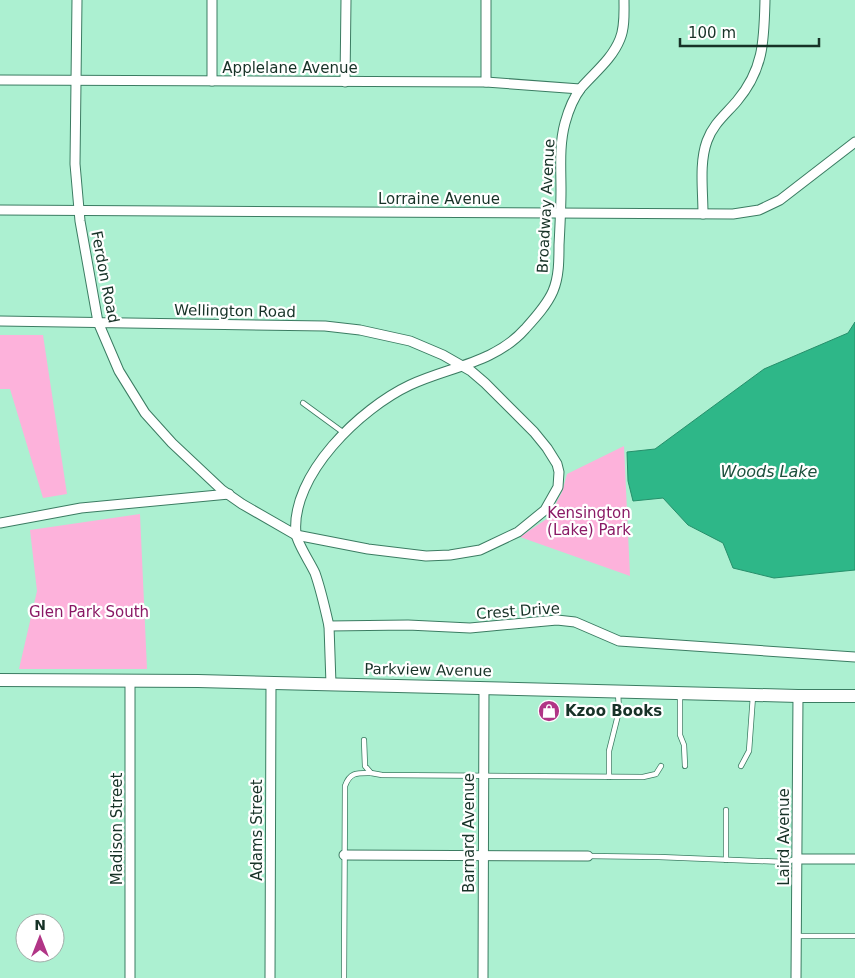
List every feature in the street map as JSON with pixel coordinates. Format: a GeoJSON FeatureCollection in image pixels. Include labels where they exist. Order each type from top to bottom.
{"type":"FeatureCollection","features":[{"type":"Feature","properties":{"kind":"street","name":"Ferdon Road"},"geometry":{"type":"LineString","coordinates":[[77,0],[75,164],[86,262],[98,322],[119,371],[145,413],[172,443],[242,504],[296,535]]}},
{"type":"Feature","properties":{"kind":"street"},"geometry":{"type":"LineString","coordinates":[[212,0],[212,81]]}},
{"type":"Feature","properties":{"kind":"street"},"geometry":{"type":"LineString","coordinates":[[345,82],[346,0]]}},
{"type":"Feature","properties":{"kind":"street"},"geometry":{"type":"LineString","coordinates":[[486,0],[486,82]]}},
{"type":"Feature","properties":{"kind":"street","name":"Broadway Avenue"},"geometry":{"type":"LineString","coordinates":[[296,535],[301,494],[323,459],[344,433],[361,417],[382,400],[410,385],[482,359],[505,346],[523,331],[549,299],[555,284],[558,267],[562,138],[565,121],[580,89],[601,68],[617,46],[621,37],[624,0]]}},
{"type":"Feature","properties":{"kind":"street"},"geometry":{"type":"LineString","coordinates":[[703,214],[703,168],[707,141],[713,127],[748,87],[760,60],[764,39],[765,0]]}},
{"type":"Feature","properties":{"kind":"street","name":"Applelane Avenue"},"geometry":{"type":"LineString","coordinates":[[0,80],[486,82],[580,89]]}},
{"type":"Feature","properties":{"kind":"street","name":"Lorraine Avenue"},"geometry":{"type":"LineString","coordinates":[[0,210],[733,214],[759,210],[770,206],[855,142]]}},
{"type":"Feature","properties":{"kind":"street","name":"Wellington Road"},"geometry":{"type":"LineString","coordinates":[[0,321],[325,326],[388,335],[430,348],[478,377],[505,401],[548,448],[559,472],[558,487],[545,510],[518,532],[480,550],[450,555],[402,554],[296,535]]}},
{"type":"Feature","properties":{"kind":"street"},"geometry":{"type":"LineString","coordinates":[[0,523],[81,508],[229,494]]}},
{"type":"Feature","properties":{"kind":"street"},"geometry":{"type":"LineString","coordinates":[[296,535],[315,572],[329,626],[331,684]]}},
{"type":"Feature","properties":{"kind":"street","name":"Crest Drive"},"geometry":{"type":"LineString","coordinates":[[329,626],[408,625],[470,628],[557,620],[574,622],[619,641],[855,657]]}},
{"type":"Feature","properties":{"kind":"street","name":"Parkview Avenue"},"geometry":{"type":"LineString","coordinates":[[0,680],[331,684],[855,696]]}},
{"type":"Feature","properties":{"kind":"street","name":"Madison Street"},"geometry":{"type":"LineString","coordinates":[[130,681],[130,978]]}},
{"type":"Feature","properties":{"kind":"street","name":"Adams Street"},"geometry":{"type":"LineString","coordinates":[[270,978],[271,683]]}},
{"type":"Feature","properties":{"kind":"street","name":"Barnard Avenue"},"geometry":{"type":"LineString","coordinates":[[483,978],[484,688]]}},
{"type":"Feature","properties":{"kind":"street","name":"Laird Avenue"},"geometry":{"type":"LineString","coordinates":[[796,978],[798,696]]}},
{"type":"Feature","properties":{"kind":"street"},"geometry":{"type":"LineString","coordinates":[[344,855],[588,856]]}},
{"type":"Feature","properties":{"kind":"street"},"geometry":{"type":"LineString","coordinates":[[798,859],[855,859]]}},
{"type":"Feature","properties":{"kind":"lane"},"geometry":{"type":"LineString","coordinates":[[303,403],[344,433]]}},
{"type":"Feature","properties":{"kind":"lane"},"geometry":{"type":"LineString","coordinates":[[609,777],[609,751],[619,711],[618,691]]}},
{"type":"Feature","properties":{"kind":"lane"},"geometry":{"type":"LineString","coordinates":[[680,693],[680,735],[684,744],[685,766]]}},
{"type":"Feature","properties":{"kind":"lane"},"geometry":{"type":"LineString","coordinates":[[741,766],[749,751],[753,694]]}},
{"type":"Feature","properties":{"kind":"lane"},"geometry":{"type":"LineString","coordinates":[[619,711],[648,712]]}},
{"type":"Feature","properties":{"kind":"lane"},"geometry":{"type":"LineString","coordinates":[[364,740],[365,766],[370,773]]}},
{"type":"Feature","properties":{"kind":"lane"},"geometry":{"type":"LineString","coordinates":[[344,978],[345,786],[348,778],[357,773],[483,777],[643,777],[656,774],[661,766]]}},
{"type":"Feature","properties":{"kind":"lane"},"geometry":{"type":"LineString","coordinates":[[726,810],[726,860]]}},
{"type":"Feature","properties":{"kind":"lane"},"geometry":{"type":"LineString","coordinates":[[588,856],[786,862],[798,859]]}},
{"type":"Feature","properties":{"kind":"lane"},"geometry":{"type":"LineString","coordinates":[[797,936],[855,936]]}},
{"type":"Feature","properties":{"kind":"green space"},"geometry":{"type":"Polygon","coordinates":[[[0,335],[43,335],[67,494],[43,498],[10,389],[0,389],[0,335]]]}},
{"type":"Feature","properties":{"kind":"green space","name":"Kensington (Lake) Park"},"geometry":{"type":"Polygon","coordinates":[[[624,446],[630,576],[520,537],[548,518],[562,492],[567,474],[624,446]]]}},
{"type":"Feature","properties":{"kind":"green space","name":"Glen Park South"},"geometry":{"type":"Polygon","coordinates":[[[140,514],[147,669],[19,669],[37,591],[30,530],[140,514]]]}},
{"type":"Feature","properties":{"kind":"water","name":"Woods Lake"},"geometry":{"type":"Polygon","coordinates":[[[855,322],[855,570],[774,578],[733,568],[723,543],[688,525],[663,498],[633,501],[628,481],[627,452],[655,449],[764,369],[848,333],[855,322]]]}},
{"type":"Feature","properties":{"kind":"place","name":"Kzoo Books"},"geometry":{"type":"Point","coordinates":[549,711]}}]}
